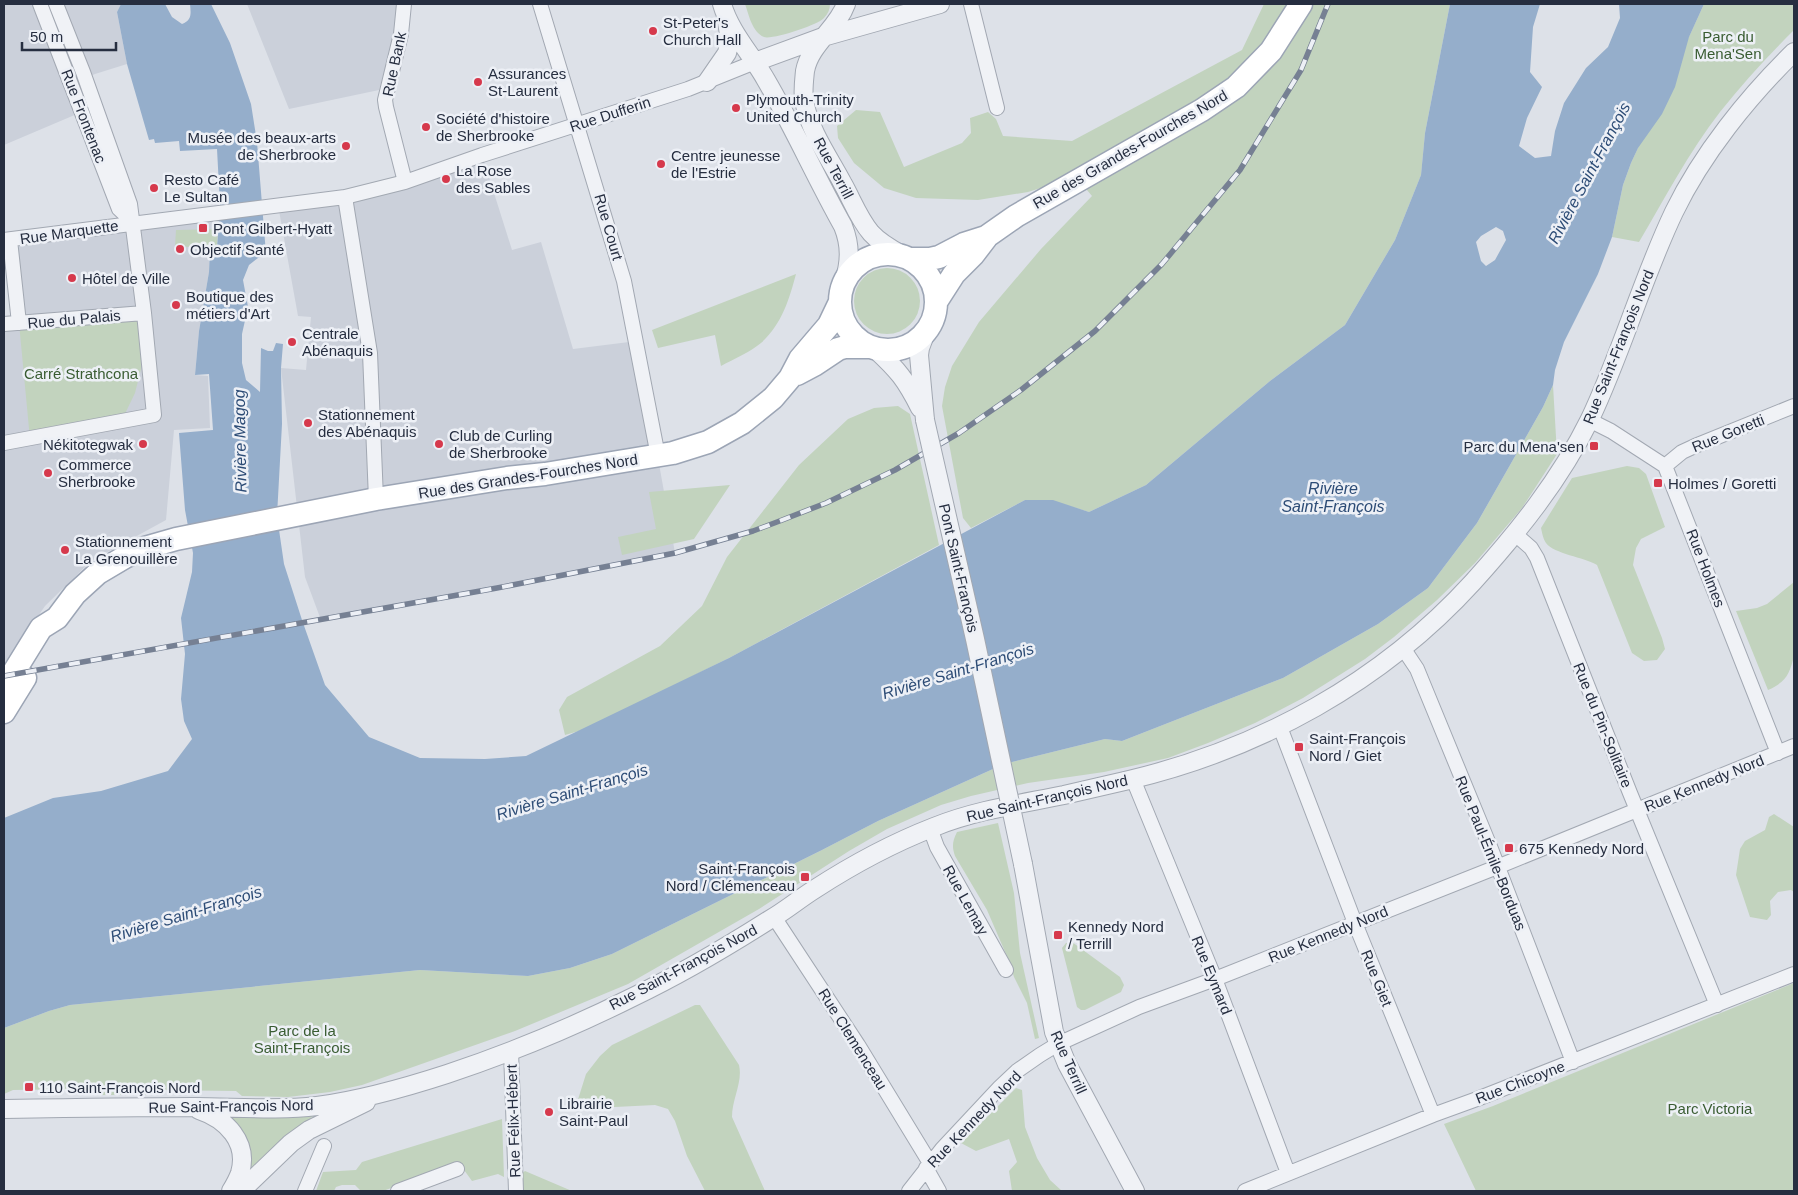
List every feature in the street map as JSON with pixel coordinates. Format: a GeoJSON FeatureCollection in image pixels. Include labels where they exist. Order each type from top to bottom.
{"type":"FeatureCollection","features":[{"type":"Feature","properties":{"kind":"main road","name":"Rue des Grandes-Fourches Nord"},"geometry":{"type":"LineString","coordinates":[[906,257],[930,259],[939,257],[964,244],[986,237],[1016,216],[1202,110],[1236,87],[1271,51],[1301,4]]}},
{"type":"Feature","properties":{"kind":"main road","name":"Rue des Grandes-Fourches Nord"},"geometry":{"type":"LineString","coordinates":[[936,302],[954,274],[986,237]]}},
{"type":"Feature","properties":{"kind":"main road"},"geometry":{"type":"LineString","coordinates":[[879,254],[906,257],[920,265],[932,282],[936,302],[932,323],[918,340],[903,348],[886,350],[872,348],[858,340],[848,329],[842,316],[842,292],[850,272],[868,258],[879,254]]}},
{"type":"Feature","properties":{"kind":"main road","name":"Rue des Grandes-Fourches Nord"},"geometry":{"type":"LineString","coordinates":[[57,618],[75,594],[98,573],[124,556],[140,549],[176,539],[376,499],[658,456],[689,449],[731,430],[773,398],[790,378],[800,359],[829,326],[842,292]]}},
{"type":"Feature","properties":{"kind":"main road","name":"Rue des Grandes-Fourches Nord"},"geometry":{"type":"LineString","coordinates":[[790,378],[838,349],[845,347],[872,348]]}},
{"type":"Feature","properties":{"kind":"main road"},"geometry":{"type":"LineString","coordinates":[[4,688],[42,628],[57,618]]}},
{"type":"Feature","properties":{"kind":"main road"},"geometry":{"type":"LineString","coordinates":[[4,712],[53,633],[57,618]]}},
{"type":"Feature","properties":{"kind":"street","name":"Rue Frontenac"},"geometry":{"type":"LineString","coordinates":[[40,4],[119,209],[134,223]]}},
{"type":"Feature","properties":{"kind":"street","name":"Rue Frontenac"},"geometry":{"type":"LineString","coordinates":[[4,443],[154,415],[134,223],[130,204],[83,72],[56,4]]}},
{"type":"Feature","properties":{"kind":"street","name":"Rue Bank"},"geometry":{"type":"LineString","coordinates":[[404,4],[400,34],[386,94],[386,107],[405,182]]}},
{"type":"Feature","properties":{"kind":"street","name":"Rue Court"},"geometry":{"type":"LineString","coordinates":[[540,4],[624,281],[658,456]]}},
{"type":"Feature","properties":{"kind":"street","name":"Rue Terrill"},"geometry":{"type":"LineString","coordinates":[[846,4],[836,24],[823,37],[809,58],[805,71],[805,107],[817,136],[866,227],[879,241],[906,257]]}},
{"type":"Feature","properties":{"kind":"street","name":"Rue Dufferin"},"geometry":{"type":"LineString","coordinates":[[134,223],[344,197],[405,182],[707,82],[823,37],[940,4]]}},
{"type":"Feature","properties":{"kind":"street"},"geometry":{"type":"LineString","coordinates":[[971,4],[997,108]]}},
{"type":"Feature","properties":{"kind":"street","name":"Rue Terrill"},"geometry":{"type":"LineString","coordinates":[[724,8],[784,110],[843,226],[849,246],[850,258],[842,292]]}},
{"type":"Feature","properties":{"kind":"street"},"geometry":{"type":"LineString","coordinates":[[707,82],[727,53],[730,40],[724,8]]}},
{"type":"Feature","properties":{"kind":"street","name":"Rue Saint-François Nord"},"geometry":{"type":"LineString","coordinates":[[4,1109],[307,1107],[377,1095],[511,1051],[633,997],[691,966],[774,917],[813,890],[866,859],[930,828],[993,808],[1060,796],[1133,779],[1170,770],[1209,757],[1280,727],[1346,689],[1403,648],[1460,596],[1515,534],[1553,482],[1589,420],[1612,367],[1664,234],[1686,188],[1736,117],[1794,52]]}},
{"type":"Feature","properties":{"kind":"street"},"geometry":{"type":"LineString","coordinates":[[344,197],[370,353],[376,499]]}},
{"type":"Feature","properties":{"kind":"street","name":"Rue Marquette"},"geometry":{"type":"LineString","coordinates":[[7,240],[134,223]]}},
{"type":"Feature","properties":{"kind":"street"},"geometry":{"type":"LineString","coordinates":[[7,240],[19,323]]}},
{"type":"Feature","properties":{"kind":"street","name":"Rue du Palais"},"geometry":{"type":"LineString","coordinates":[[4,324],[144,313]]}},
{"type":"Feature","properties":{"kind":"street"},"geometry":{"type":"LineString","coordinates":[[926,332],[919,355],[926,420]]}},
{"type":"Feature","properties":{"kind":"street"},"geometry":{"type":"LineString","coordinates":[[872,348],[894,366],[904,378],[926,420]]}},
{"type":"Feature","properties":{"kind":"street","name":"Rue Goretti"},"geometry":{"type":"LineString","coordinates":[[1665,466],[1682,452],[1794,406]]}},
{"type":"Feature","properties":{"kind":"street","name":"Pont Saint-François"},"geometry":{"type":"LineString","coordinates":[[926,420],[976,639],[1023,864]]}},
{"type":"Feature","properties":{"kind":"street"},"geometry":{"type":"LineString","coordinates":[[1589,420],[1611,431],[1665,466]]}},
{"type":"Feature","properties":{"kind":"street","name":"Rue Holmes"},"geometry":{"type":"LineString","coordinates":[[1665,466],[1778,753]]}},
{"type":"Feature","properties":{"kind":"street","name":"Rue du Pin-Solitaire"},"geometry":{"type":"LineString","coordinates":[[1515,534],[1532,548],[1538,558],[1637,810],[1717,1005]]}},
{"type":"Feature","properties":{"kind":"street","name":"Rue Paul-Émile-Borduas"},"geometry":{"type":"LineString","coordinates":[[1403,648],[1417,669],[1498,867],[1573,1062]]}},
{"type":"Feature","properties":{"kind":"street","name":"Rue Giet"},"geometry":{"type":"LineString","coordinates":[[1280,727],[1355,923],[1433,1115]]}},
{"type":"Feature","properties":{"kind":"street","name":"Rue Kennedy Nord"},"geometry":{"type":"LineString","coordinates":[[909,1191],[928,1166],[972,1116],[1006,1082],[1040,1055],[1058,1044],[1139,1007],[1215,979],[1498,867],[1794,746]]}},
{"type":"Feature","properties":{"kind":"street","name":"Rue Eymard"},"geometry":{"type":"LineString","coordinates":[[1133,779],[1215,979],[1288,1173]]}},
{"type":"Feature","properties":{"kind":"street","name":"Rue Lemay"},"geometry":{"type":"LineString","coordinates":[[930,828],[937,848],[1006,970]]}},
{"type":"Feature","properties":{"kind":"street","name":"Rue Terrill"},"geometry":{"type":"LineString","coordinates":[[1023,864],[1051,1020],[1058,1044],[1135,1191]]}},
{"type":"Feature","properties":{"kind":"street","name":"Rue Clemenceau"},"geometry":{"type":"LineString","coordinates":[[774,917],[858,1045],[928,1166],[939,1191]]}},
{"type":"Feature","properties":{"kind":"street","name":"Rue Chicoyne"},"geometry":{"type":"LineString","coordinates":[[1245,1191],[1433,1115],[1477,1100],[1794,974]]}},
{"type":"Feature","properties":{"kind":"street","name":"Rue Félix-Hébert"},"geometry":{"type":"LineString","coordinates":[[511,1051],[516,1191]]}},
{"type":"Feature","properties":{"kind":"street"},"geometry":{"type":"LineString","coordinates":[[241,1191],[291,1143],[310,1130],[377,1095]]}},
{"type":"Feature","properties":{"kind":"street"},"geometry":{"type":"LineString","coordinates":[[188,1107],[218,1119],[233,1132],[238,1141],[242,1162],[240,1174],[231,1191]]}},
{"type":"Feature","properties":{"kind":"street"},"geometry":{"type":"LineString","coordinates":[[305,1191],[324,1146]]}},
{"type":"Feature","properties":{"kind":"street"},"geometry":{"type":"LineString","coordinates":[[398,1191],[457,1169]]}},
{"type":"Feature","properties":{"kind":"shaded area"},"geometry":{"type":"Polygon","coordinates":[[[4,4],[121,4],[117,12],[127,64],[66,85],[77,114],[4,145],[4,4]]]}},
{"type":"Feature","properties":{"kind":"shaded area"},"geometry":{"type":"Polygon","coordinates":[[[247,4],[397,4],[397,24],[379,90],[289,109],[247,4]]]}},
{"type":"Feature","properties":{"kind":"shaded area"},"geometry":{"type":"Polygon","coordinates":[[[482,155],[512,250],[541,242],[573,349],[637,341],[675,553],[321,620],[305,577],[281,368],[306,370],[311,317],[298,316],[278,205],[344,197],[482,155]]]}},
{"type":"Feature","properties":{"kind":"shaded area"},"geometry":{"type":"Polygon","coordinates":[[[220,215],[218,229],[210,249],[209,272],[199,331],[195,375],[208,376],[210,428],[174,430],[166,520],[91,561],[45,606],[4,666],[4,325],[19,323],[10,240],[220,215]]]}},
{"type":"Feature","properties":{"kind":"green space"},"geometry":{"type":"Polygon","coordinates":[[[745,4],[830,4],[828,13],[820,21],[795,31],[764,37],[760,35],[752,23],[745,4]]]}},
{"type":"Feature","properties":{"kind":"green space"},"geometry":{"type":"Polygon","coordinates":[[[1264,4],[1450,4],[1425,133],[1421,175],[1395,240],[1345,325],[1270,381],[1146,485],[1089,512],[1053,501],[1025,500],[971,528],[963,518],[942,406],[945,387],[952,366],[979,322],[1041,249],[1092,196],[1076,177],[1028,192],[978,200],[916,198],[884,188],[854,163],[838,138],[837,126],[856,110],[880,112],[904,167],[962,143],[971,133],[970,118],[988,112],[996,119],[1003,136],[1072,141],[1242,50],[1264,4]]]}},
{"type":"Feature","properties":{"kind":"green space","name":"Parc du Mena'Sen"},"geometry":{"type":"Polygon","coordinates":[[[1704,4],[1794,4],[1794,30],[1747,80],[1709,127],[1639,242],[1612,237],[1623,185],[1631,163],[1704,4]]]}},
{"type":"Feature","properties":{"kind":"green space"},"geometry":{"type":"Polygon","coordinates":[[[218,229],[217,249],[175,246],[176,230],[218,229]]]}},
{"type":"Feature","properties":{"kind":"green space"},"geometry":{"type":"Polygon","coordinates":[[[880,268],[894,268],[906,273],[915,282],[920,294],[918,314],[911,325],[894,334],[880,334],[868,329],[859,320],[854,308],[854,294],[859,282],[868,273],[880,268]]]}},
{"type":"Feature","properties":{"kind":"green space"},"geometry":{"type":"Polygon","coordinates":[[[796,274],[787,302],[774,328],[761,343],[742,355],[721,366],[715,335],[658,348],[652,330],[796,274]]]}},
{"type":"Feature","properties":{"kind":"green space","name":"Carré Strathcona"},"geometry":{"type":"Polygon","coordinates":[[[144,313],[147,345],[135,393],[122,420],[30,439],[19,323],[144,313]]]}},
{"type":"Feature","properties":{"kind":"green space","name":"Parc de la Saint-François"},"geometry":{"type":"Polygon","coordinates":[[[1553,385],[1557,454],[1522,508],[1475,563],[1437,600],[1365,659],[1303,698],[1255,723],[1168,758],[1104,772],[1028,783],[941,805],[887,829],[759,909],[628,984],[515,1031],[362,1085],[330,1092],[288,1097],[242,1096],[236,1091],[152,1090],[146,1095],[93,1095],[84,1089],[13,1090],[4,1094],[4,1028],[49,1011],[70,1005],[420,970],[528,976],[570,968],[612,954],[878,821],[1004,764],[1105,739],[1122,741],[1283,678],[1378,624],[1428,588],[1477,523],[1543,407],[1553,385]]]}},
{"type":"Feature","properties":{"kind":"green space"},"geometry":{"type":"Polygon","coordinates":[[[898,406],[910,414],[939,545],[729,658],[586,729],[565,735],[559,710],[567,697],[660,646],[702,606],[727,557],[799,465],[848,419],[874,408],[898,406]]]}},
{"type":"Feature","properties":{"kind":"green space"},"geometry":{"type":"Polygon","coordinates":[[[1627,466],[1639,468],[1646,474],[1665,527],[1641,539],[1636,548],[1633,565],[1665,649],[1657,660],[1644,661],[1632,653],[1597,565],[1550,547],[1545,541],[1541,528],[1572,478],[1627,466]]]}},
{"type":"Feature","properties":{"kind":"green space"},"geometry":{"type":"Polygon","coordinates":[[[730,485],[694,539],[622,555],[618,537],[656,529],[649,492],[730,485]]]}},
{"type":"Feature","properties":{"kind":"green space"},"geometry":{"type":"Polygon","coordinates":[[[1794,582],[1794,655],[1786,677],[1779,684],[1768,690],[1736,611],[1757,608],[1767,604],[1794,582]]]}},
{"type":"Feature","properties":{"kind":"green space"},"geometry":{"type":"Polygon","coordinates":[[[1774,814],[1794,827],[1794,892],[1791,890],[1778,892],[1770,901],[1771,915],[1767,920],[1750,917],[1736,875],[1740,849],[1745,841],[1765,830],[1769,817],[1774,814]]]}},
{"type":"Feature","properties":{"kind":"green space"},"geometry":{"type":"Polygon","coordinates":[[[998,823],[1014,893],[1020,953],[1039,1038],[1035,1039],[1027,1003],[1014,977],[987,910],[953,850],[953,842],[957,832],[998,823]]]}},
{"type":"Feature","properties":{"kind":"green space"},"geometry":{"type":"Polygon","coordinates":[[[1072,942],[1120,977],[1124,985],[1121,992],[1085,1010],[1077,1007],[1062,948],[1066,943],[1072,942]]]}},
{"type":"Feature","properties":{"kind":"green space","name":"Parc Victoria"},"geometry":{"type":"Polygon","coordinates":[[[1794,983],[1794,1191],[1476,1191],[1444,1124],[1493,1106],[1794,983]]]}},
{"type":"Feature","properties":{"kind":"green space"},"geometry":{"type":"Polygon","coordinates":[[[695,1005],[700,1005],[739,1065],[740,1078],[732,1117],[765,1191],[705,1191],[687,1156],[675,1121],[668,1109],[655,1105],[575,1109],[586,1074],[600,1056],[612,1045],[695,1005]]]}},
{"type":"Feature","properties":{"kind":"green space"},"geometry":{"type":"Polygon","coordinates":[[[1016,1088],[1022,1090],[1025,1127],[1037,1158],[1050,1180],[1062,1191],[1012,1191],[1009,1171],[1017,1162],[1009,1139],[976,1151],[961,1143],[1016,1088]]]}},
{"type":"Feature","properties":{"kind":"green space"},"geometry":{"type":"Polygon","coordinates":[[[220,1114],[315,1115],[285,1136],[247,1172],[220,1114]]]}},
{"type":"Feature","properties":{"kind":"green space"},"geometry":{"type":"Polygon","coordinates":[[[502,1119],[504,1177],[498,1174],[472,1181],[459,1163],[383,1191],[361,1191],[355,1185],[342,1185],[336,1187],[334,1191],[316,1191],[323,1172],[356,1170],[362,1162],[502,1119]]]}},
{"type":"Feature","properties":{"kind":"green space"},"geometry":{"type":"Polygon","coordinates":[[[525,1171],[572,1191],[522,1191],[521,1174],[525,1171]]]}},
{"type":"Feature","properties":{"kind":"water","name":"Rivière Saint-François"},"geometry":{"type":"Polygon","coordinates":[[[121,4],[165,4],[172,17],[182,24],[188,21],[190,16],[190,4],[211,4],[230,43],[251,104],[257,142],[266,254],[249,265],[243,280],[248,307],[242,334],[242,363],[246,380],[260,392],[261,348],[273,351],[276,343],[283,344],[281,368],[282,424],[277,516],[284,564],[325,685],[369,737],[420,758],[485,759],[526,756],[729,658],[1025,500],[1053,500],[1089,512],[1146,485],[1270,381],[1345,325],[1395,240],[1421,175],[1425,133],[1450,4],[1540,4],[1533,27],[1530,72],[1542,87],[1527,118],[1519,146],[1535,158],[1551,156],[1555,131],[1564,103],[1586,68],[1608,47],[1620,18],[1619,4],[1704,4],[1689,37],[1675,87],[1662,114],[1638,148],[1631,163],[1623,185],[1612,237],[1598,274],[1564,342],[1555,370],[1553,385],[1543,407],[1477,523],[1428,588],[1378,624],[1283,678],[1122,741],[1105,739],[1004,764],[878,821],[612,954],[570,968],[528,976],[420,970],[70,1005],[4,1028],[4,818],[53,798],[101,791],[168,771],[192,739],[184,721],[181,699],[185,654],[181,618],[192,572],[193,553],[185,510],[179,433],[213,430],[209,374],[195,375],[199,331],[209,272],[210,248],[217,248],[220,205],[217,149],[180,151],[179,141],[155,143],[154,139],[149,140],[127,64],[117,12],[121,4]],[[1496,227],[1481,236],[1476,242],[1481,261],[1486,266],[1495,260],[1506,240],[1503,231],[1496,227]]]}},
{"type":"Feature","properties":{"kind":"railway"},"geometry":{"type":"LineString","coordinates":[[4,676],[497,588],[675,553],[753,531],[777,522],[826,503],[895,470],[959,433],[1021,390],[1095,331],[1162,264],[1240,170],[1301,70],[1328,4]]}},
{"type":"Feature","properties":{"kind":"place","name":"St-Peter's Church Hall"},"geometry":{"type":"Point","coordinates":[653,31]}},
{"type":"Feature","properties":{"kind":"place","name":"Assurances St-Laurent"},"geometry":{"type":"Point","coordinates":[478,82]}},
{"type":"Feature","properties":{"kind":"place","name":"Plymouth-Trinity United Church"},"geometry":{"type":"Point","coordinates":[736,108]}},
{"type":"Feature","properties":{"kind":"place","name":"Société d'histoire de Sherbrooke"},"geometry":{"type":"Point","coordinates":[426,127]}},
{"type":"Feature","properties":{"kind":"place","name":"Musée des beaux-arts de Sherbrooke"},"geometry":{"type":"Point","coordinates":[346,146]}},
{"type":"Feature","properties":{"kind":"place","name":"Centre jeunesse de l'Estrie"},"geometry":{"type":"Point","coordinates":[661,164]}},
{"type":"Feature","properties":{"kind":"place","name":"La Rose des Sables"},"geometry":{"type":"Point","coordinates":[446,179]}},
{"type":"Feature","properties":{"kind":"place","name":"Resto Café Le Sultan"},"geometry":{"type":"Point","coordinates":[154,188]}},
{"type":"Feature","properties":{"kind":"place","name":"Pont Gilbert-Hyatt"},"geometry":{"type":"Point","coordinates":[203,228]}},
{"type":"Feature","properties":{"kind":"place","name":"Objectif Santé"},"geometry":{"type":"Point","coordinates":[180,249]}},
{"type":"Feature","properties":{"kind":"place","name":"Hôtel de Ville"},"geometry":{"type":"Point","coordinates":[72,278]}},
{"type":"Feature","properties":{"kind":"place","name":"Boutique des métiers d'Art"},"geometry":{"type":"Point","coordinates":[176,305]}},
{"type":"Feature","properties":{"kind":"place","name":"Centrale Abénaquis"},"geometry":{"type":"Point","coordinates":[292,342]}},
{"type":"Feature","properties":{"kind":"place","name":"Stationnement des Abénaquis"},"geometry":{"type":"Point","coordinates":[308,423]}},
{"type":"Feature","properties":{"kind":"place","name":"Nékitotegwak"},"geometry":{"type":"Point","coordinates":[143,444]}},
{"type":"Feature","properties":{"kind":"place","name":"Club de Curling de Sherbrooke"},"geometry":{"type":"Point","coordinates":[439,444]}},
{"type":"Feature","properties":{"kind":"place","name":"Parc du Mena'sen"},"geometry":{"type":"Point","coordinates":[1594,446]}},
{"type":"Feature","properties":{"kind":"place","name":"Commerce Sherbrooke"},"geometry":{"type":"Point","coordinates":[48,473]}},
{"type":"Feature","properties":{"kind":"place","name":"Holmes / Goretti"},"geometry":{"type":"Point","coordinates":[1658,483]}},
{"type":"Feature","properties":{"kind":"place","name":"Stationnement La Grenouillère"},"geometry":{"type":"Point","coordinates":[65,550]}},
{"type":"Feature","properties":{"kind":"place","name":"Saint-François Nord / Giet"},"geometry":{"type":"Point","coordinates":[1299,747]}},
{"type":"Feature","properties":{"kind":"place","name":"675 Kennedy Nord"},"geometry":{"type":"Point","coordinates":[1509,848]}},
{"type":"Feature","properties":{"kind":"place","name":"Saint-François Nord / Clémenceau"},"geometry":{"type":"Point","coordinates":[805,877]}},
{"type":"Feature","properties":{"kind":"place","name":"Kennedy Nord / Terrill"},"geometry":{"type":"Point","coordinates":[1058,935]}},
{"type":"Feature","properties":{"kind":"place","name":"110 Saint-François Nord"},"geometry":{"type":"Point","coordinates":[29,1087]}},
{"type":"Feature","properties":{"kind":"place","name":"Librairie Saint-Paul"},"geometry":{"type":"Point","coordinates":[549,1112]}},
{"type":"Feature","properties":{"kind":"water label","name":"Rivière Magog"},"geometry":{"type":"Point","coordinates":[240,441]}}]}
